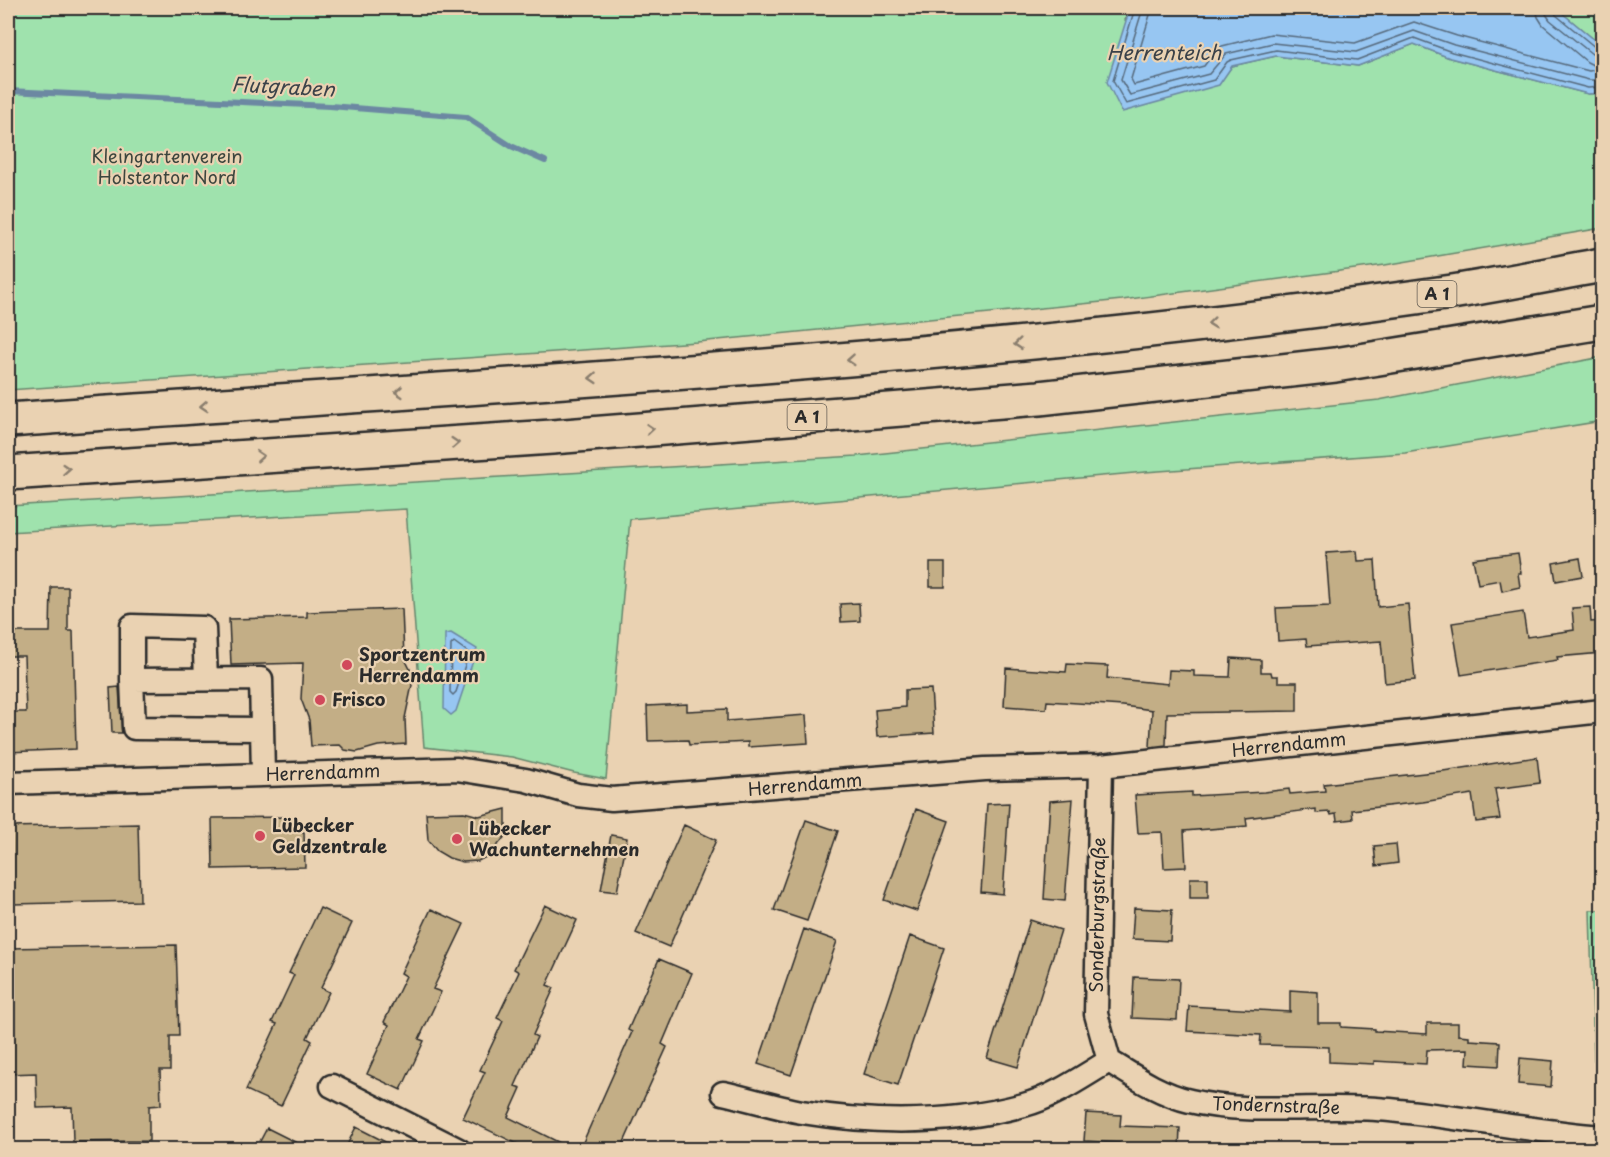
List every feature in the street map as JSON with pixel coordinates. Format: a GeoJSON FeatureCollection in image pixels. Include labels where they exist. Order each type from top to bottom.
{"type":"FeatureCollection","features":[{"type":"Feature","properties":{"kind":"highway"},"geometry":{"type":"LineString","coordinates":[[1270,316],[1602,243]]}},
{"type":"Feature","properties":{"kind":"highway","name":"A 1"},"geometry":{"type":"LineString","coordinates":[[8,420],[909,355],[1270,316],[1456,291],[1602,265]]}},
{"type":"Feature","properties":{"kind":"highway","name":"A 1"},"geometry":{"type":"LineString","coordinates":[[8,473],[552,437],[1039,398],[1335,366],[1602,321]]}},
{"type":"Feature","properties":{"kind":"street"},"geometry":{"type":"LineString","coordinates":[[206,679],[204,628],[132,626],[134,728],[262,729]]}},
{"type":"Feature","properties":{"kind":"street"},"geometry":{"type":"LineString","coordinates":[[132,680],[261,679],[263,775]]}},
{"type":"Feature","properties":{"kind":"street","name":"Herrendamm"},"geometry":{"type":"LineString","coordinates":[[8,783],[457,769],[526,780],[578,795],[612,799],[985,770],[1101,766],[1602,711]]}},
{"type":"Feature","properties":{"kind":"street","name":"Sonderburgstraße"},"geometry":{"type":"LineString","coordinates":[[1101,766],[1096,1014],[1109,1062]]}},
{"type":"Feature","properties":{"kind":"street"},"geometry":{"type":"LineString","coordinates":[[723,1093],[801,1112],[878,1121],[936,1118],[970,1115],[1025,1105],[1062,1089],[1109,1062]]}},
{"type":"Feature","properties":{"kind":"street","name":"Tondernstraße"},"geometry":{"type":"LineString","coordinates":[[1109,1062],[1151,1087],[1190,1101],[1229,1106],[1388,1110],[1529,1139],[1561,1134],[1602,1137]]}},
{"type":"Feature","properties":{"kind":"street"},"geometry":{"type":"LineString","coordinates":[[332,1086],[459,1149]]}},
{"type":"Feature","properties":{"kind":"green space","name":"Kleingartenverein Holstentor Nord"},"geometry":{"type":"Polygon","coordinates":[[[8,8],[1130,8],[1125,20],[1218,85],[1232,66],[1276,56],[1358,66],[1414,44],[1450,58],[1588,94],[1602,93],[1602,228],[1385,265],[1122,300],[697,342],[8,390],[8,8]]]}},
{"type":"Feature","properties":{"kind":"green space"},"geometry":{"type":"Polygon","coordinates":[[[1556,8],[1602,8],[1602,46],[1556,8]]]}},
{"type":"Feature","properties":{"kind":"green space"},"geometry":{"type":"Polygon","coordinates":[[[1602,357],[1602,421],[1405,453],[1145,472],[630,519],[606,779],[512,757],[424,747],[406,509],[8,532],[8,506],[857,456],[1379,400],[1602,357]]]}},
{"type":"Feature","properties":{"kind":"green space"},"geometry":{"type":"Polygon","coordinates":[[[1590,910],[1602,910],[1602,1060],[1594,1060],[1590,910]]]}},
{"type":"Feature","properties":{"kind":"water","name":"Herrenteich"},"geometry":{"type":"Polygon","coordinates":[[[1130,8],[1556,8],[1602,46],[1602,93],[1588,94],[1450,58],[1414,44],[1358,66],[1276,56],[1232,66],[1219,85],[1122,112],[1107,82],[1130,8]]]}},
{"type":"Feature","properties":{"kind":"water"},"geometry":{"type":"Polygon","coordinates":[[[451,633],[477,649],[456,711],[451,715],[444,709],[445,634],[451,633]]]}},
{"type":"Feature","properties":{"kind":"building"},"geometry":{"type":"Polygon","coordinates":[[[1357,551],[1358,561],[1375,560],[1378,607],[1408,604],[1415,680],[1385,683],[1381,641],[1307,646],[1306,639],[1278,641],[1276,608],[1330,606],[1326,553],[1357,551]]]}},
{"type":"Feature","properties":{"kind":"building"},"geometry":{"type":"Polygon","coordinates":[[[1518,553],[1521,573],[1518,573],[1520,587],[1502,591],[1500,580],[1478,584],[1473,559],[1518,553]]]}},
{"type":"Feature","properties":{"kind":"building"},"geometry":{"type":"Polygon","coordinates":[[[1580,558],[1583,576],[1556,581],[1553,563],[1580,558]]]}},
{"type":"Feature","properties":{"kind":"building"},"geometry":{"type":"Polygon","coordinates":[[[930,563],[945,563],[945,587],[930,587],[930,563]]]}},
{"type":"Feature","properties":{"kind":"building"},"geometry":{"type":"Polygon","coordinates":[[[51,587],[68,587],[68,631],[73,631],[76,749],[8,752],[8,712],[26,712],[24,656],[8,656],[8,632],[50,632],[51,587]]]}},
{"type":"Feature","properties":{"kind":"building"},"geometry":{"type":"Polygon","coordinates":[[[859,603],[860,621],[841,622],[840,604],[859,603]]]}},
{"type":"Feature","properties":{"kind":"building"},"geometry":{"type":"Polygon","coordinates":[[[1590,607],[1591,622],[1602,621],[1602,653],[1557,657],[1558,660],[1461,675],[1452,623],[1523,612],[1527,637],[1574,630],[1572,608],[1590,607]]]}},
{"type":"Feature","properties":{"kind":"building"},"geometry":{"type":"Polygon","coordinates":[[[402,609],[404,657],[410,669],[412,685],[405,718],[406,744],[378,746],[357,752],[345,750],[340,745],[311,746],[309,720],[301,699],[303,663],[231,665],[229,619],[307,617],[307,612],[402,609]]]}},
{"type":"Feature","properties":{"kind":"building"},"geometry":{"type":"Polygon","coordinates":[[[1231,658],[1261,660],[1261,672],[1271,672],[1272,676],[1278,676],[1278,682],[1297,682],[1297,711],[1167,713],[1166,745],[1150,747],[1152,710],[1047,701],[1046,709],[1004,706],[1006,668],[1066,672],[1067,664],[1108,666],[1107,678],[1168,684],[1169,670],[1194,671],[1194,676],[1230,677],[1231,658]]]}},
{"type":"Feature","properties":{"kind":"building"},"geometry":{"type":"Polygon","coordinates":[[[119,687],[122,733],[112,733],[110,688],[119,687]]]}},
{"type":"Feature","properties":{"kind":"building"},"geometry":{"type":"Polygon","coordinates":[[[931,689],[934,733],[877,737],[875,710],[905,707],[905,690],[931,689]]]}},
{"type":"Feature","properties":{"kind":"building"},"geometry":{"type":"Polygon","coordinates":[[[687,704],[687,711],[727,709],[727,721],[806,715],[808,743],[748,747],[748,742],[689,745],[688,740],[648,741],[647,706],[687,704]]]}},
{"type":"Feature","properties":{"kind":"building"},"geometry":{"type":"Polygon","coordinates":[[[1537,757],[1540,783],[1495,789],[1500,819],[1476,822],[1472,794],[1352,810],[1353,819],[1337,821],[1336,814],[1316,813],[1316,809],[1246,818],[1247,826],[1184,831],[1186,867],[1164,868],[1162,832],[1138,833],[1135,795],[1192,792],[1192,796],[1289,789],[1290,794],[1325,791],[1324,784],[1443,771],[1537,757]]]}},
{"type":"Feature","properties":{"kind":"building"},"geometry":{"type":"Polygon","coordinates":[[[1073,799],[1065,901],[1044,899],[1050,801],[1073,799]]]}},
{"type":"Feature","properties":{"kind":"building"},"geometry":{"type":"Polygon","coordinates":[[[1009,803],[1003,894],[981,892],[987,804],[1009,803]]]}},
{"type":"Feature","properties":{"kind":"building"},"geometry":{"type":"Polygon","coordinates":[[[506,809],[506,835],[490,855],[478,861],[463,862],[449,858],[437,851],[428,840],[426,813],[464,812],[479,816],[506,809]]]}},
{"type":"Feature","properties":{"kind":"building"},"geometry":{"type":"Polygon","coordinates":[[[916,809],[949,821],[917,911],[884,900],[916,809]]]}},
{"type":"Feature","properties":{"kind":"building"},"geometry":{"type":"Polygon","coordinates":[[[294,817],[294,832],[304,832],[305,867],[213,869],[212,818],[294,817]]]}},
{"type":"Feature","properties":{"kind":"building"},"geometry":{"type":"Polygon","coordinates":[[[806,820],[838,831],[807,921],[774,910],[806,820]]]}},
{"type":"Feature","properties":{"kind":"building"},"geometry":{"type":"Polygon","coordinates":[[[138,824],[140,901],[13,904],[11,827],[138,824]]]}},
{"type":"Feature","properties":{"kind":"building"},"geometry":{"type":"Polygon","coordinates":[[[684,825],[716,840],[669,947],[636,933],[684,825]]]}},
{"type":"Feature","properties":{"kind":"building"},"geometry":{"type":"Polygon","coordinates":[[[611,835],[627,838],[617,892],[601,890],[611,835]]]}},
{"type":"Feature","properties":{"kind":"building"},"geometry":{"type":"Polygon","coordinates":[[[1396,844],[1398,863],[1376,866],[1374,846],[1396,844]]]}},
{"type":"Feature","properties":{"kind":"building"},"geometry":{"type":"Polygon","coordinates":[[[1190,878],[1208,878],[1208,898],[1190,898],[1190,878]]]}},
{"type":"Feature","properties":{"kind":"building"},"geometry":{"type":"Polygon","coordinates":[[[545,905],[577,920],[547,985],[554,988],[533,1035],[537,1037],[515,1086],[521,1088],[508,1117],[572,1149],[528,1149],[463,1118],[485,1072],[480,1070],[503,1021],[497,1018],[519,972],[514,969],[545,905]]]}},
{"type":"Feature","properties":{"kind":"building"},"geometry":{"type":"Polygon","coordinates":[[[320,908],[352,923],[321,988],[329,992],[307,1038],[312,1041],[281,1106],[246,1090],[277,1024],[272,1022],[294,975],[289,973],[320,908]]]}},
{"type":"Feature","properties":{"kind":"building"},"geometry":{"type":"Polygon","coordinates":[[[1134,908],[1172,910],[1170,941],[1132,939],[1134,908]]]}},
{"type":"Feature","properties":{"kind":"building"},"geometry":{"type":"Polygon","coordinates":[[[431,909],[464,924],[433,989],[441,992],[419,1039],[424,1041],[401,1090],[367,1074],[389,1025],[384,1022],[406,976],[401,973],[431,909]]]}},
{"type":"Feature","properties":{"kind":"building"},"geometry":{"type":"Polygon","coordinates":[[[1030,920],[1061,930],[1018,1067],[987,1058],[1030,920]]]}},
{"type":"Feature","properties":{"kind":"building"},"geometry":{"type":"Polygon","coordinates":[[[804,929],[837,941],[791,1075],[758,1064],[804,929]]]}},
{"type":"Feature","properties":{"kind":"building"},"geometry":{"type":"Polygon","coordinates":[[[910,936],[944,948],[898,1085],[864,1074],[910,936]]]}},
{"type":"Feature","properties":{"kind":"building"},"geometry":{"type":"Polygon","coordinates":[[[176,945],[179,1036],[170,1036],[170,1070],[160,1070],[161,1105],[149,1106],[149,1141],[73,1142],[72,1107],[37,1108],[36,1073],[8,1074],[8,948],[176,945]]]}},
{"type":"Feature","properties":{"kind":"building"},"geometry":{"type":"Polygon","coordinates":[[[659,959],[692,973],[662,1044],[667,1047],[621,1149],[580,1149],[632,1032],[628,1030],[659,959]]]}},
{"type":"Feature","properties":{"kind":"building"},"geometry":{"type":"Polygon","coordinates":[[[1134,977],[1179,979],[1177,1020],[1132,1018],[1134,977]]]}},
{"type":"Feature","properties":{"kind":"building"},"geometry":{"type":"Polygon","coordinates":[[[1290,990],[1318,992],[1318,1023],[1341,1023],[1341,1027],[1427,1034],[1427,1023],[1458,1023],[1458,1035],[1469,1036],[1469,1040],[1500,1042],[1499,1066],[1467,1064],[1468,1049],[1427,1050],[1426,1064],[1374,1061],[1374,1064],[1329,1062],[1329,1047],[1260,1045],[1261,1035],[1187,1031],[1189,1006],[1290,1012],[1290,990]]]}},
{"type":"Feature","properties":{"kind":"building"},"geometry":{"type":"Polygon","coordinates":[[[1520,1058],[1553,1061],[1551,1087],[1518,1084],[1520,1058]]]}},
{"type":"Feature","properties":{"kind":"building"},"geometry":{"type":"Polygon","coordinates":[[[1086,1113],[1121,1115],[1120,1126],[1180,1128],[1179,1149],[1119,1148],[1119,1143],[1084,1141],[1086,1113]]]}},
{"type":"Feature","properties":{"kind":"building"},"geometry":{"type":"Polygon","coordinates":[[[356,1127],[399,1149],[345,1149],[356,1127]]]}},
{"type":"Feature","properties":{"kind":"building"},"geometry":{"type":"Polygon","coordinates":[[[267,1128],[309,1149],[256,1149],[267,1128]]]}},
{"type":"Feature","properties":{"kind":"waterway","name":"Flutgraben"},"geometry":{"type":"LineString","coordinates":[[8,91],[330,106],[466,117],[511,146],[545,161]]}},
{"type":"Feature","properties":{"kind":"place","name":"Sportzentrum Herrendamm"},"geometry":{"type":"Point","coordinates":[347,665]}},
{"type":"Feature","properties":{"kind":"place","name":"Frisco"},"geometry":{"type":"Point","coordinates":[320,700]}},
{"type":"Feature","properties":{"kind":"place","name":"Lübecker Geldzentrale"},"geometry":{"type":"Point","coordinates":[260,836]}},
{"type":"Feature","properties":{"kind":"place","name":"Lübecker Wachunternehmen"},"geometry":{"type":"Point","coordinates":[457,839]}}]}
